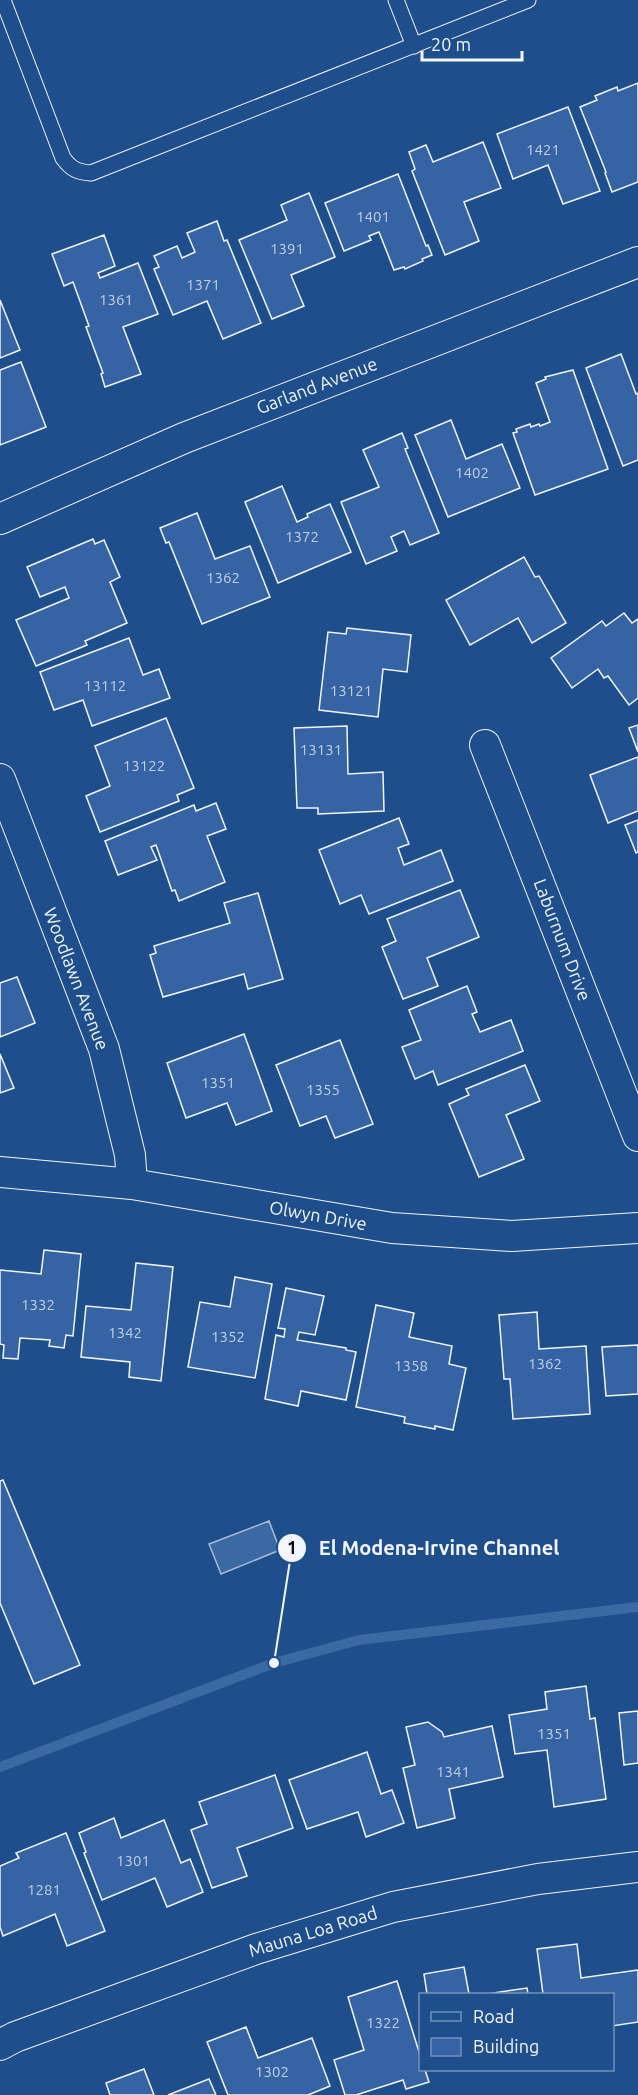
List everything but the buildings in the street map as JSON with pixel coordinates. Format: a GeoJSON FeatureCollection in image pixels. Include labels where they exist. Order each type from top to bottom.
{"type":"FeatureCollection","features":[{"type":"Feature","properties":{"kind":"street","name":"Garland Avenue"},"geometry":{"type":"LineString","coordinates":[[0,519],[184,438],[638,262]]}},
{"type":"Feature","properties":{"kind":"street","name":"Laburnum Drive"},"geometry":{"type":"LineString","coordinates":[[485,745],[638,1136]]}},
{"type":"Feature","properties":{"kind":"street","name":"Woodlawn Avenue"},"geometry":{"type":"LineString","coordinates":[[0,779],[104,1049],[130,1155],[132,1184]]}},
{"type":"Feature","properties":{"kind":"street","name":"Olwyn Drive"},"geometry":{"type":"LineString","coordinates":[[0,1172],[132,1184],[392,1228],[512,1236],[638,1228]]}},
{"type":"Feature","properties":{"kind":"street","name":"Mauna Loa Road"},"geometry":{"type":"LineString","coordinates":[[0,2045],[15,2037],[256,1949],[393,1906],[538,1879],[638,1868]]}},
{"type":"Feature","properties":{"kind":"lane"},"geometry":{"type":"LineString","coordinates":[[3,0],[63,158],[70,167],[80,172],[90,173],[528,0]]}},
{"type":"Feature","properties":{"kind":"lane"},"geometry":{"type":"LineString","coordinates":[[396,0],[414,46]]}},
{"type":"Feature","properties":{"kind":"water"},"geometry":{"type":"Polygon","coordinates":[[[269,1521],[280,1550],[221,1574],[209,1544],[269,1521]]]}},
{"type":"Feature","properties":{"kind":"waterway"},"geometry":{"type":"LineString","coordinates":[[0,1767],[274,1663],[359,1640],[638,1607]]}},
{"type":"Feature","properties":{"kind":"place","name":"El Modena-Irvine Channel"},"geometry":{"type":"Point","coordinates":[274,1663]}}]}
